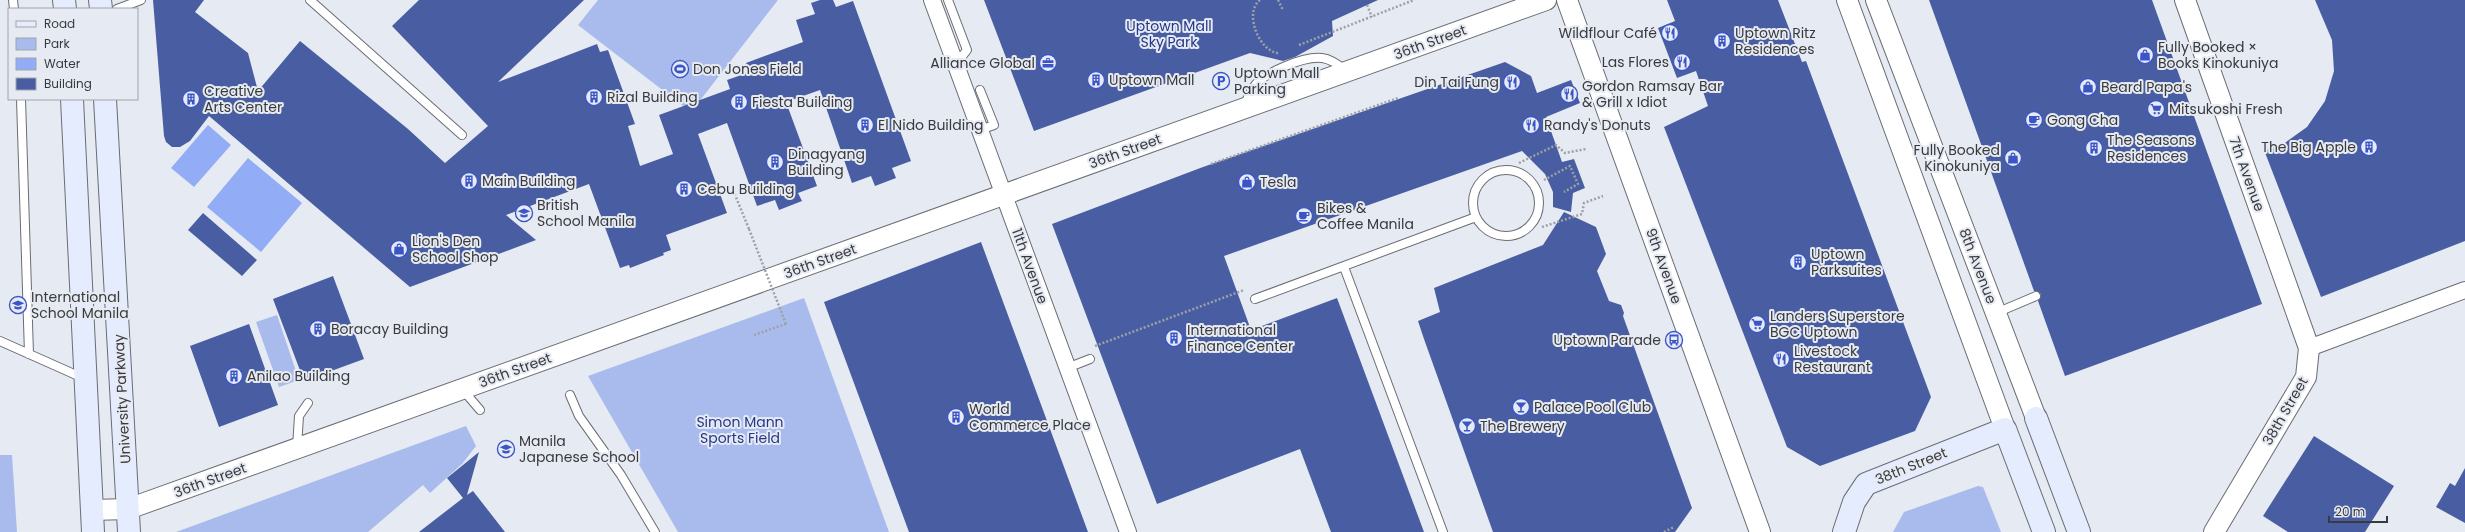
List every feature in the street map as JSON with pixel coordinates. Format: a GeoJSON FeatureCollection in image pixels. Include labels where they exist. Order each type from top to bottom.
{"type":"FeatureCollection","features":[{"type":"Feature","properties":{"kind":"main road"},"geometry":{"type":"LineString","coordinates":[[72,100],[93,532]]}},
{"type":"Feature","properties":{"kind":"main road","name":"University Parkway"},"geometry":{"type":"LineString","coordinates":[[105,100],[129,532]]}},
{"type":"Feature","properties":{"kind":"main road","name":"8th Avenue"},"geometry":{"type":"LineString","coordinates":[[2036,418],[2078,532]]}},
{"type":"Feature","properties":{"kind":"main road","name":"38th Street"},"geometry":{"type":"LineString","coordinates":[[1844,532],[1854,502],[1866,484],[2005,429]]}},
{"type":"Feature","properties":{"kind":"main road"},"geometry":{"type":"LineString","coordinates":[[2005,429],[2044,532]]}},
{"type":"Feature","properties":{"kind":"street","name":"11th Avenue"},"geometry":{"type":"LineString","coordinates":[[932,0],[1128,532]]}},
{"type":"Feature","properties":{"kind":"street","name":"36th Street"},"geometry":{"type":"LineString","coordinates":[[92,510],[128,509],[1546,0]]}},
{"type":"Feature","properties":{"kind":"street","name":"9th Avenue"},"geometry":{"type":"LineString","coordinates":[[1567,0],[1760,532]]}},
{"type":"Feature","properties":{"kind":"street"},"geometry":{"type":"LineString","coordinates":[[1847,0],[2005,429]]}},
{"type":"Feature","properties":{"kind":"street","name":"8th Avenue"},"geometry":{"type":"LineString","coordinates":[[1876,0],[2036,418]]}},
{"type":"Feature","properties":{"kind":"street","name":"7th Avenue"},"geometry":{"type":"LineString","coordinates":[[2185,0],[2309,348]]}},
{"type":"Feature","properties":{"kind":"street"},"geometry":{"type":"LineString","coordinates":[[2309,348],[2465,290]]}},
{"type":"Feature","properties":{"kind":"street","name":"38th Street"},"geometry":{"type":"LineString","coordinates":[[2214,532],[2306,377],[2309,348]]}},
{"type":"Feature","properties":{"kind":"lane"},"geometry":{"type":"LineString","coordinates":[[120,8],[141,0]]}},
{"type":"Feature","properties":{"kind":"lane"},"geometry":{"type":"LineString","coordinates":[[310,0],[462,135]]}},
{"type":"Feature","properties":{"kind":"lane"},"geometry":{"type":"LineString","coordinates":[[948,0],[967,50],[956,64]]}},
{"type":"Feature","properties":{"kind":"lane"},"geometry":{"type":"LineString","coordinates":[[980,90],[994,125],[980,130]]}},
{"type":"Feature","properties":{"kind":"lane"},"geometry":{"type":"LineString","coordinates":[[22,100],[29,354]]}},
{"type":"Feature","properties":{"kind":"lane"},"geometry":{"type":"LineString","coordinates":[[1508,170],[1517,172],[1529,180],[1536,191],[1539,200],[1536,217],[1524,231],[1515,235],[1506,236],[1487,231],[1476,217],[1473,207],[1475,193],[1482,181],[1490,175],[1508,170]]}},
{"type":"Feature","properties":{"kind":"lane"},"geometry":{"type":"LineString","coordinates":[[1255,299],[1476,217]]}},
{"type":"Feature","properties":{"kind":"lane"},"geometry":{"type":"LineString","coordinates":[[1344,267],[1444,532]]}},
{"type":"Feature","properties":{"kind":"lane"},"geometry":{"type":"LineString","coordinates":[[1996,313],[2036,296]]}},
{"type":"Feature","properties":{"kind":"lane"},"geometry":{"type":"LineString","coordinates":[[0,341],[86,380]]}},
{"type":"Feature","properties":{"kind":"lane"},"geometry":{"type":"LineString","coordinates":[[1068,368],[1090,359]]}},
{"type":"Feature","properties":{"kind":"lane"},"geometry":{"type":"LineString","coordinates":[[463,389],[480,410]]}},
{"type":"Feature","properties":{"kind":"lane"},"geometry":{"type":"LineString","coordinates":[[570,395],[579,416],[621,476],[655,532]]}},
{"type":"Feature","properties":{"kind":"lane"},"geometry":{"type":"LineString","coordinates":[[297,448],[299,416],[308,403]]}},
{"type":"Feature","properties":{"kind":"path"},"geometry":{"type":"LineString","coordinates":[[1260,0],[1256,3],[1254,12],[1254,28],[1258,39],[1278,54],[1285,51]]}},
{"type":"Feature","properties":{"kind":"path"},"geometry":{"type":"LineString","coordinates":[[1278,0],[1283,10]]}},
{"type":"Feature","properties":{"kind":"path"},"geometry":{"type":"LineString","coordinates":[[1292,48],[1414,0]]}},
{"type":"Feature","properties":{"kind":"path"},"geometry":{"type":"LineString","coordinates":[[1367,5],[1372,17]]}},
{"type":"Feature","properties":{"kind":"path"},"geometry":{"type":"LineString","coordinates":[[1211,164],[1398,98]]}},
{"type":"Feature","properties":{"kind":"path"},"geometry":{"type":"LineString","coordinates":[[1519,163],[1556,145],[1565,153],[1586,149]]}},
{"type":"Feature","properties":{"kind":"path"},"geometry":{"type":"LineString","coordinates":[[1544,180],[1570,166],[1578,184],[1564,192]]}},
{"type":"Feature","properties":{"kind":"path"},"geometry":{"type":"LineString","coordinates":[[733,190],[786,324],[754,335]]}},
{"type":"Feature","properties":{"kind":"path"},"geometry":{"type":"LineString","coordinates":[[1542,227],[1582,214],[1584,203],[1603,196]]}},
{"type":"Feature","properties":{"kind":"path"},"geometry":{"type":"LineString","coordinates":[[1094,346],[1249,288]]}},
{"type":"Feature","properties":{"kind":"path"},"geometry":{"type":"LineString","coordinates":[[1664,532],[1674,527]]}},
{"type":"Feature","properties":{"kind":"green space","name":"Don Jones Field"},"geometry":{"type":"Polygon","coordinates":[[[598,0],[778,0],[691,112],[578,25],[598,0]]]}},
{"type":"Feature","properties":{"kind":"green space","name":"Simon Mann Sports Field"},"geometry":{"type":"Polygon","coordinates":[[[804,298],[889,532],[678,532],[588,376],[804,298]]]}},
{"type":"Feature","properties":{"kind":"green space"},"geometry":{"type":"Polygon","coordinates":[[[277,315],[299,380],[279,387],[256,322],[277,315]]]}},
{"type":"Feature","properties":{"kind":"green space"},"geometry":{"type":"Polygon","coordinates":[[[466,426],[476,446],[462,464],[430,493],[423,485],[368,532],[176,532],[466,426]]]}},
{"type":"Feature","properties":{"kind":"green space"},"geometry":{"type":"Polygon","coordinates":[[[0,455],[12,455],[17,532],[0,532],[0,455]]]}},
{"type":"Feature","properties":{"kind":"green space"},"geometry":{"type":"Polygon","coordinates":[[[1978,486],[1983,487],[2001,532],[1893,532],[1904,512],[1978,486]]]}},
{"type":"Feature","properties":{"kind":"water"},"geometry":{"type":"Polygon","coordinates":[[[208,125],[231,145],[194,187],[171,168],[208,125]]]}},
{"type":"Feature","properties":{"kind":"water"},"geometry":{"type":"Polygon","coordinates":[[[248,158],[302,203],[261,252],[207,207],[248,158]]]}},
{"type":"Feature","properties":{"kind":"building"},"geometry":{"type":"Polygon","coordinates":[[[153,0],[204,0],[195,12],[248,53],[258,91],[300,41],[408,129],[445,163],[488,126],[392,26],[419,0],[584,0],[498,82],[597,44],[600,52],[608,50],[635,124],[628,126],[640,166],[673,154],[659,115],[730,89],[727,80],[750,72],[746,63],[803,42],[796,20],[815,14],[811,3],[820,0],[833,0],[836,7],[853,1],[911,161],[892,168],[896,178],[875,186],[871,176],[852,183],[820,90],[786,102],[817,186],[798,193],[802,201],[779,210],[775,200],[757,206],[727,123],[698,134],[727,213],[666,235],[671,250],[663,253],[664,255],[630,268],[629,265],[620,268],[589,184],[506,215],[536,240],[410,287],[209,116],[190,141],[180,147],[172,147],[166,142],[164,136],[153,0]]]}},
{"type":"Feature","properties":{"kind":"building","name":"Uptown Mall"},"geometry":{"type":"Polygon","coordinates":[[[984,0],[1378,0],[1332,21],[1333,36],[1295,57],[1283,61],[1250,53],[1034,131],[984,0]]]}},
{"type":"Feature","properties":{"kind":"building","name":"Uptown Parksuites"},"geometry":{"type":"Polygon","coordinates":[[[1667,0],[1778,0],[1802,62],[1806,61],[1931,397],[1915,431],[1820,466],[1787,447],[1664,127],[1708,106],[1696,71],[1677,78],[1658,28],[1675,21],[1667,0]]]}},
{"type":"Feature","properties":{"kind":"building","name":"The Seasons Residences"},"geometry":{"type":"Polygon","coordinates":[[[1929,0],[2152,0],[2262,304],[2065,376],[2038,301],[2041,294],[2034,291],[1929,0]]]}},
{"type":"Feature","properties":{"kind":"building","name":"The Big Apple"},"geometry":{"type":"Polygon","coordinates":[[[2315,0],[2465,0],[2465,241],[2321,297],[2264,150],[2282,145],[2307,127],[2325,101],[2334,71],[2332,40],[2315,0]]]}},
{"type":"Feature","properties":{"kind":"building"},"geometry":{"type":"Polygon","coordinates":[[[1505,62],[1531,76],[1537,93],[1571,80],[1580,103],[1546,117],[1562,162],[1574,159],[1585,188],[1573,193],[1571,212],[1553,207],[1553,192],[1545,174],[1522,151],[1224,256],[1251,330],[1337,298],[1424,532],[1331,532],[1300,449],[1157,504],[1052,224],[1203,167],[1505,62]]]}},
{"type":"Feature","properties":{"kind":"building"},"geometry":{"type":"Polygon","coordinates":[[[1564,212],[1596,227],[1606,254],[1597,271],[1609,301],[1621,305],[1624,313],[1623,316],[1692,508],[1675,532],[1493,532],[1424,339],[1418,321],[1440,312],[1434,288],[1543,245],[1564,212]]]}},
{"type":"Feature","properties":{"kind":"building"},"geometry":{"type":"Polygon","coordinates":[[[203,213],[257,260],[242,276],[188,230],[203,213]]]}},
{"type":"Feature","properties":{"kind":"building","name":"World Commerce Place"},"geometry":{"type":"Polygon","coordinates":[[[981,242],[1088,532],[909,532],[824,302],[981,242]]]}},
{"type":"Feature","properties":{"kind":"building","name":"Boracay Building"},"geometry":{"type":"Polygon","coordinates":[[[333,276],[364,359],[304,381],[273,299],[333,276]]]}},
{"type":"Feature","properties":{"kind":"building","name":"Anilao Building"},"geometry":{"type":"Polygon","coordinates":[[[249,324],[278,405],[219,427],[190,346],[249,324]]]}},
{"type":"Feature","properties":{"kind":"building"},"geometry":{"type":"Polygon","coordinates":[[[2314,436],[2394,486],[2365,532],[2288,532],[2263,516],[2314,436]]]}},
{"type":"Feature","properties":{"kind":"building"},"geometry":{"type":"Polygon","coordinates":[[[479,452],[467,495],[473,491],[505,532],[419,532],[463,498],[447,478],[479,452]]]}},
{"type":"Feature","properties":{"kind":"building"},"geometry":{"type":"Polygon","coordinates":[[[2465,468],[2465,523],[2436,507],[2450,483],[2455,486],[2465,468]]]}},
{"type":"Feature","properties":{"kind":"place","name":"Wildflour Café"},"geometry":{"type":"Point","coordinates":[1670,33]}},
{"type":"Feature","properties":{"kind":"place","name":"Uptown Ritz Residences"},"geometry":{"type":"Point","coordinates":[1722,41]}},
{"type":"Feature","properties":{"kind":"place","name":"Fully Booked × Books Kinokuniya"},"geometry":{"type":"Point","coordinates":[2145,55]}},
{"type":"Feature","properties":{"kind":"place","name":"Las Flores"},"geometry":{"type":"Point","coordinates":[1682,62]}},
{"type":"Feature","properties":{"kind":"place","name":"Alliance Global"},"geometry":{"type":"Point","coordinates":[1048,63]}},
{"type":"Feature","properties":{"kind":"place","name":"Don Jones Field"},"geometry":{"type":"Point","coordinates":[680,69]}},
{"type":"Feature","properties":{"kind":"place","name":"Uptown Mall"},"geometry":{"type":"Point","coordinates":[1096,80]}},
{"type":"Feature","properties":{"kind":"place","name":"Uptown Mall Parking"},"geometry":{"type":"Point","coordinates":[1221,81]}},
{"type":"Feature","properties":{"kind":"place","name":"Din Tai Fung"},"geometry":{"type":"Point","coordinates":[1512,82]}},
{"type":"Feature","properties":{"kind":"place","name":"Beard Papa's"},"geometry":{"type":"Point","coordinates":[2088,87]}},
{"type":"Feature","properties":{"kind":"place","name":"Gordon Ramsay Bar & Grill x Idiot"},"geometry":{"type":"Point","coordinates":[1569,94]}},
{"type":"Feature","properties":{"kind":"place","name":"Rizal Building"},"geometry":{"type":"Point","coordinates":[594,97]}},
{"type":"Feature","properties":{"kind":"place","name":"Creative Arts Center"},"geometry":{"type":"Point","coordinates":[191,99]}},
{"type":"Feature","properties":{"kind":"place","name":"Fiesta Building"},"geometry":{"type":"Point","coordinates":[739,102]}},
{"type":"Feature","properties":{"kind":"place","name":"Mitsukoshi Fresh"},"geometry":{"type":"Point","coordinates":[2156,109]}},
{"type":"Feature","properties":{"kind":"place","name":"Gong Cha"},"geometry":{"type":"Point","coordinates":[2034,120]}},
{"type":"Feature","properties":{"kind":"place","name":"El Nido Building"},"geometry":{"type":"Point","coordinates":[865,125]}},
{"type":"Feature","properties":{"kind":"place","name":"Randy's Donuts"},"geometry":{"type":"Point","coordinates":[1531,125]}},
{"type":"Feature","properties":{"kind":"place","name":"The Big Apple"},"geometry":{"type":"Point","coordinates":[2369,147]}},
{"type":"Feature","properties":{"kind":"place","name":"The Seasons Residences"},"geometry":{"type":"Point","coordinates":[2094,148]}},
{"type":"Feature","properties":{"kind":"place","name":"Fully Booked Kinokuniya"},"geometry":{"type":"Point","coordinates":[2013,158]}},
{"type":"Feature","properties":{"kind":"place","name":"Dinagyang Building"},"geometry":{"type":"Point","coordinates":[775,162]}},
{"type":"Feature","properties":{"kind":"place","name":"Main Building"},"geometry":{"type":"Point","coordinates":[469,181]}},
{"type":"Feature","properties":{"kind":"place","name":"Tesla"},"geometry":{"type":"Point","coordinates":[1247,182]}},
{"type":"Feature","properties":{"kind":"place","name":"Cebu Building"},"geometry":{"type":"Point","coordinates":[684,189]}},
{"type":"Feature","properties":{"kind":"place","name":"British School Manila"},"geometry":{"type":"Point","coordinates":[524,213]}},
{"type":"Feature","properties":{"kind":"place","name":"Bikes & Coffee Manila"},"geometry":{"type":"Point","coordinates":[1304,216]}},
{"type":"Feature","properties":{"kind":"place","name":"Lion's Den School Shop"},"geometry":{"type":"Point","coordinates":[399,249]}},
{"type":"Feature","properties":{"kind":"place","name":"Uptown Parksuites"},"geometry":{"type":"Point","coordinates":[1798,262]}},
{"type":"Feature","properties":{"kind":"place","name":"International School Manila"},"geometry":{"type":"Point","coordinates":[18,305]}},
{"type":"Feature","properties":{"kind":"place","name":"Landers Superstore BGC Uptown"},"geometry":{"type":"Point","coordinates":[1757,324]}},
{"type":"Feature","properties":{"kind":"place","name":"Boracay Building"},"geometry":{"type":"Point","coordinates":[318,329]}},
{"type":"Feature","properties":{"kind":"place","name":"International Finance Center"},"geometry":{"type":"Point","coordinates":[1174,338]}},
{"type":"Feature","properties":{"kind":"place","name":"Uptown Parade"},"geometry":{"type":"Point","coordinates":[1674,340]}},
{"type":"Feature","properties":{"kind":"place","name":"Livestock Restaurant"},"geometry":{"type":"Point","coordinates":[1781,359]}},
{"type":"Feature","properties":{"kind":"place","name":"Anilao Building"},"geometry":{"type":"Point","coordinates":[234,376]}},
{"type":"Feature","properties":{"kind":"place","name":"Palace Pool Club"},"geometry":{"type":"Point","coordinates":[1521,407]}},
{"type":"Feature","properties":{"kind":"place","name":"World Commerce Place"},"geometry":{"type":"Point","coordinates":[956,417]}},
{"type":"Feature","properties":{"kind":"place","name":"The Brewery"},"geometry":{"type":"Point","coordinates":[1467,426]}},
{"type":"Feature","properties":{"kind":"place","name":"Manila Japanese School"},"geometry":{"type":"Point","coordinates":[506,449]}},
{"type":"Feature","properties":{"kind":"park label","name":"Uptown Mall Sky Park"},"geometry":{"type":"Point","coordinates":[1169,34]}}]}
